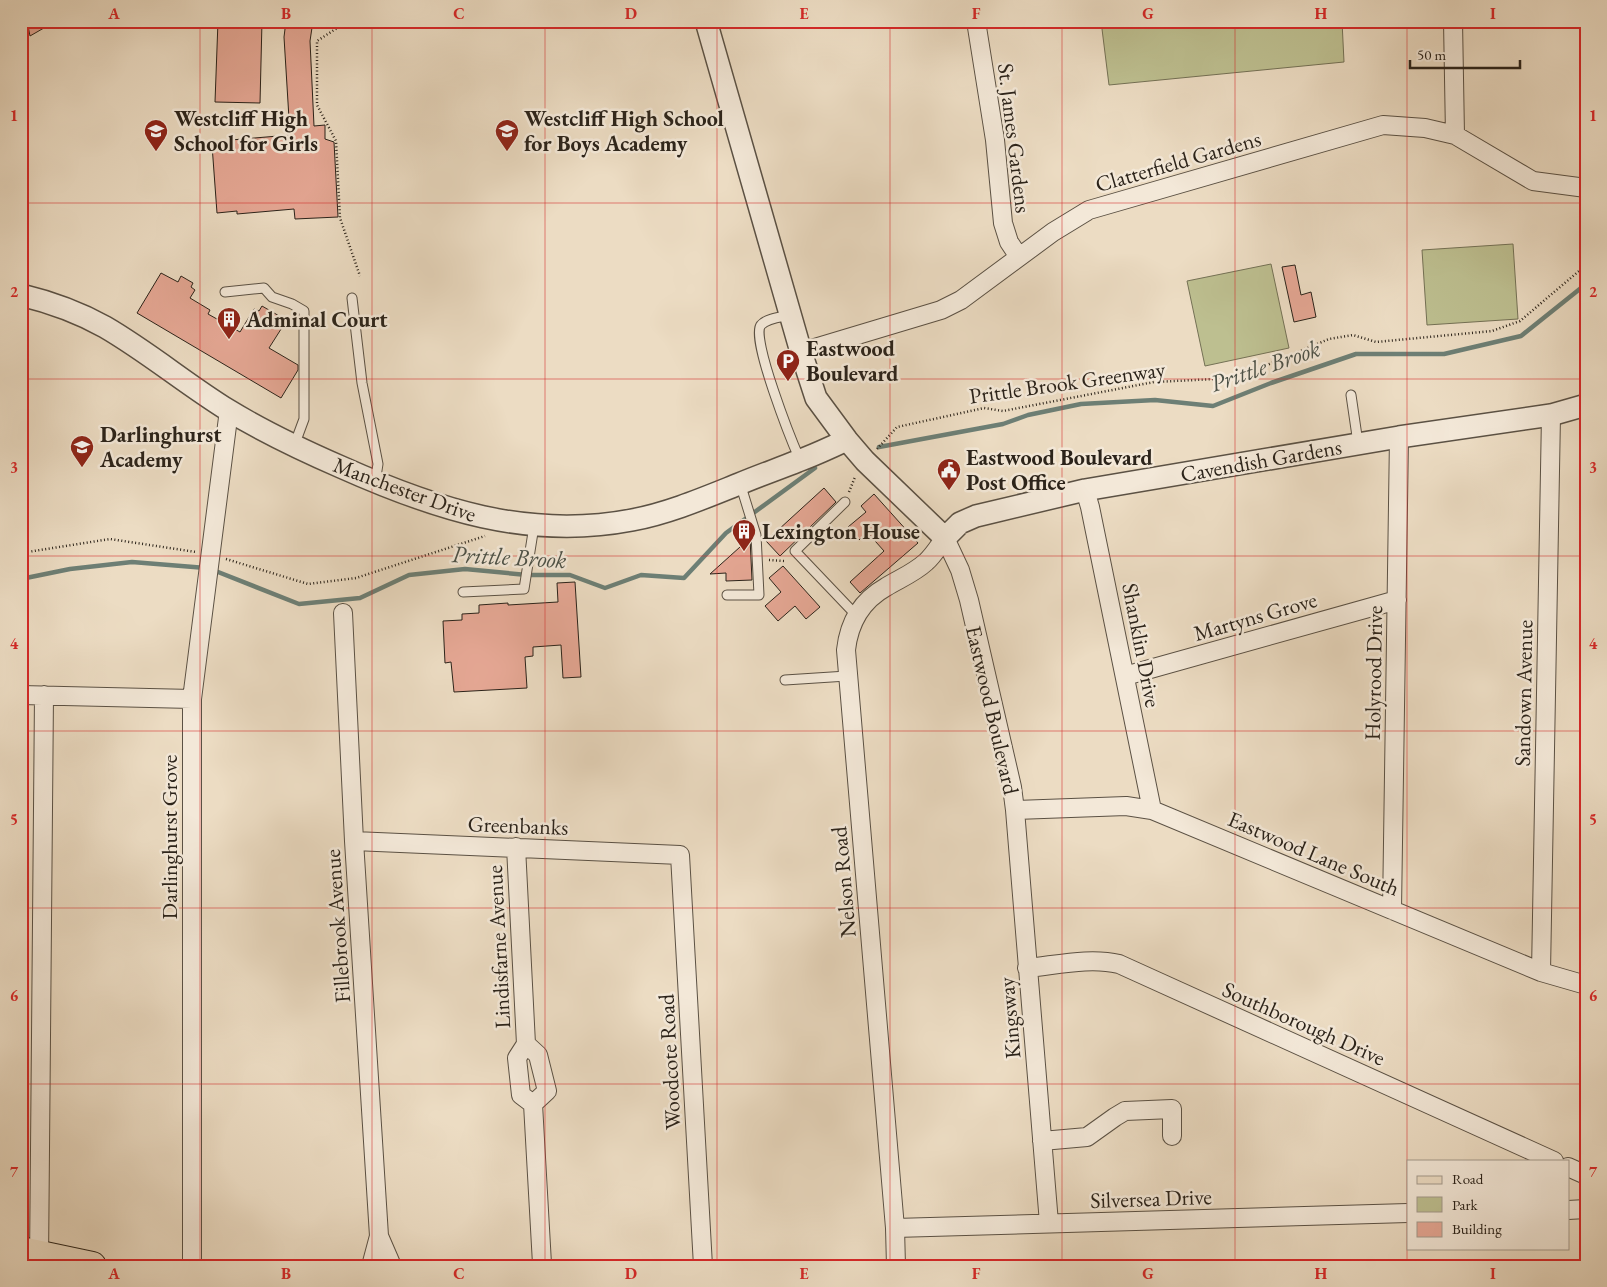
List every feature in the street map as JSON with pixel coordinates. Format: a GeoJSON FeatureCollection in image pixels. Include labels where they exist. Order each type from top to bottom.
{"type":"FeatureCollection","features":[{"type":"Feature","properties":{"kind":"main road"},"geometry":{"type":"LineString","coordinates":[[33,1257],[92,1266]]}},
{"type":"Feature","properties":{"kind":"street","name":"Eastwood Boulevard"},"geometry":{"type":"LineString","coordinates":[[706,21],[790,315],[816,398],[847,440],[866,461],[945,538],[960,570],[969,600],[1012,788],[1015,810]]}},
{"type":"Feature","properties":{"kind":"street","name":"St. James Gardens"},"geometry":{"type":"LineString","coordinates":[[976,21],[995,140],[1003,223],[1009,242],[1019,257]]}},
{"type":"Feature","properties":{"kind":"street"},"geometry":{"type":"LineString","coordinates":[[1453,21],[1454,135]]}},
{"type":"Feature","properties":{"kind":"street","name":"Clatterfield Gardens"},"geometry":{"type":"LineString","coordinates":[[801,352],[941,310],[961,300],[1053,232],[1089,210],[1383,125],[1425,128],[1454,135],[1533,181],[1586,188]]}},
{"type":"Feature","properties":{"kind":"street","name":"Manchester Drive"},"geometry":{"type":"LineString","coordinates":[[21,295],[66,309],[105,327],[229,410],[294,446],[375,483],[459,512],[496,521],[534,526],[584,526],[633,520],[671,510],[800,461],[847,440]]}},
{"type":"Feature","properties":{"kind":"street","name":"Cavendish Gardens"},"geometry":{"type":"LineString","coordinates":[[945,538],[960,523],[976,516],[1085,490],[1399,436],[1551,415],[1586,406]]}},
{"type":"Feature","properties":{"kind":"street","name":"Darlinghurst Grove"},"geometry":{"type":"LineString","coordinates":[[192,1266],[192,699],[229,410]]}},
{"type":"Feature","properties":{"kind":"street","name":"Sandown Avenue"},"geometry":{"type":"LineString","coordinates":[[1541,972],[1551,415]]}},
{"type":"Feature","properties":{"kind":"street","name":"Holyrood Drive"},"geometry":{"type":"LineString","coordinates":[[1392,910],[1399,436]]}},
{"type":"Feature","properties":{"kind":"street","name":"Shanklin Drive"},"geometry":{"type":"LineString","coordinates":[[1085,490],[1152,810]]}},
{"type":"Feature","properties":{"kind":"street","name":"Nelson Road"},"geometry":{"type":"LineString","coordinates":[[896,1266],[895,1228],[847,676],[847,637],[856,615],[868,601],[885,587],[903,578],[926,562],[945,538]]}},
{"type":"Feature","properties":{"kind":"street","name":"Martyns Grove"},"geometry":{"type":"LineString","coordinates":[[1125,676],[1397,600]]}},
{"type":"Feature","properties":{"kind":"street","name":"Fillebrook Avenue"},"geometry":{"type":"LineString","coordinates":[[343,613],[354,841],[379,1236],[371,1266]]}},
{"type":"Feature","properties":{"kind":"street"},"geometry":{"type":"LineString","coordinates":[[21,695],[192,699]]}},
{"type":"Feature","properties":{"kind":"street"},"geometry":{"type":"LineString","coordinates":[[33,1257],[44,695]]}},
{"type":"Feature","properties":{"kind":"street","name":"Eastwood Lane South"},"geometry":{"type":"LineString","coordinates":[[1015,810],[1126,806],[1152,810],[1541,972],[1586,985]]}},
{"type":"Feature","properties":{"kind":"street","name":"Kingsway"},"geometry":{"type":"LineString","coordinates":[[1015,810],[1049,1223]]}},
{"type":"Feature","properties":{"kind":"street","name":"Greenbanks"},"geometry":{"type":"LineString","coordinates":[[354,841],[680,855]]}},
{"type":"Feature","properties":{"kind":"street","name":"Lindisfarne Avenue"},"geometry":{"type":"LineString","coordinates":[[516,847],[526,1044],[517,1058],[521,1095],[532,1104],[542,1265]]}},
{"type":"Feature","properties":{"kind":"street","name":"Woodcote Road"},"geometry":{"type":"LineString","coordinates":[[680,855],[703,1266]]}},
{"type":"Feature","properties":{"kind":"street","name":"Southborough Drive"},"geometry":{"type":"LineString","coordinates":[[1027,968],[1091,961],[1119,964],[1552,1160]]}},
{"type":"Feature","properties":{"kind":"street","name":"Lindisfarne Avenue"},"geometry":{"type":"LineString","coordinates":[[526,1044],[538,1055],[547,1090],[532,1104]]}},
{"type":"Feature","properties":{"kind":"street"},"geometry":{"type":"LineString","coordinates":[[1042,1141],[1087,1137],[1125,1111],[1140,1110],[1172,1109],[1172,1136]]}},
{"type":"Feature","properties":{"kind":"street"},"geometry":{"type":"LineString","coordinates":[[1570,1168],[1586,1175]]}},
{"type":"Feature","properties":{"kind":"street"},"geometry":{"type":"LineString","coordinates":[[1570,1210],[1586,1209]]}},
{"type":"Feature","properties":{"kind":"street","name":"Silversea Drive"},"geometry":{"type":"LineString","coordinates":[[895,1228],[1407,1213]]}},
{"type":"Feature","properties":{"kind":"street","name":"Fillebrook Avenue"},"geometry":{"type":"LineString","coordinates":[[379,1236],[392,1266]]}},
{"type":"Feature","properties":{"kind":"lane"},"geometry":{"type":"LineString","coordinates":[[21,147],[23,252]]}},
{"type":"Feature","properties":{"kind":"lane"},"geometry":{"type":"LineString","coordinates":[[225,292],[264,288],[272,297],[292,304],[304,311],[304,420],[294,446]]}},
{"type":"Feature","properties":{"kind":"lane"},"geometry":{"type":"LineString","coordinates":[[352,298],[362,383],[378,464],[375,483]]}},
{"type":"Feature","properties":{"kind":"lane"},"geometry":{"type":"LineString","coordinates":[[790,315],[761,324],[758,331],[759,341],[783,418],[800,461]]}},
{"type":"Feature","properties":{"kind":"lane"},"geometry":{"type":"LineString","coordinates":[[1351,395],[1358,443]]}},
{"type":"Feature","properties":{"kind":"lane"},"geometry":{"type":"LineString","coordinates":[[727,595],[759,595],[755,528],[740,483]]}},
{"type":"Feature","properties":{"kind":"lane"},"geometry":{"type":"LineString","coordinates":[[845,502],[796,551],[856,615]]}},
{"type":"Feature","properties":{"kind":"lane"},"geometry":{"type":"LineString","coordinates":[[463,592],[524,589],[534,526]]}},
{"type":"Feature","properties":{"kind":"lane"},"geometry":{"type":"LineString","coordinates":[[785,680],[847,676]]}},
{"type":"Feature","properties":{"kind":"path"},"geometry":{"type":"LineString","coordinates":[[348,21],[317,41],[317,105],[336,141],[340,218],[360,276]]}},
{"type":"Feature","properties":{"kind":"path","name":"Prittle Brook Greenway"},"geometry":{"type":"LineString","coordinates":[[845,502],[853,479],[866,461],[897,427],[984,408],[1003,411],[1154,382],[1236,378],[1329,339],[1353,334],[1376,342],[1492,331],[1520,321],[1586,265]]}},
{"type":"Feature","properties":{"kind":"path"},"geometry":{"type":"LineString","coordinates":[[21,553],[110,539],[211,554],[308,584],[356,578],[486,536]]}},
{"type":"Feature","properties":{"kind":"path"},"geometry":{"type":"LineString","coordinates":[[757,560],[785,561]]}},
{"type":"Feature","properties":{"kind":"green space"},"geometry":{"type":"Polygon","coordinates":[[[1101,21],[1342,21],[1344,62],[1109,85],[1101,21]]]}},
{"type":"Feature","properties":{"kind":"green space"},"geometry":{"type":"Polygon","coordinates":[[[1513,244],[1518,319],[1427,325],[1422,250],[1513,244]]]}},
{"type":"Feature","properties":{"kind":"green space"},"geometry":{"type":"Polygon","coordinates":[[[1271,264],[1289,348],[1205,366],[1187,281],[1271,264]]]}},
{"type":"Feature","properties":{"kind":"building"},"geometry":{"type":"Polygon","coordinates":[[[27,21],[56,21],[30,36],[27,21]]]}},
{"type":"Feature","properties":{"kind":"building"},"geometry":{"type":"Polygon","coordinates":[[[218,21],[262,21],[260,103],[215,102],[218,21]]]}},
{"type":"Feature","properties":{"kind":"building"},"geometry":{"type":"Polygon","coordinates":[[[286,21],[313,21],[310,41],[314,126],[325,125],[325,139],[334,142],[338,217],[295,219],[294,209],[237,214],[237,211],[217,213],[212,145],[232,144],[231,140],[290,135],[284,37],[286,21]]]}},
{"type":"Feature","properties":{"kind":"building"},"geometry":{"type":"Polygon","coordinates":[[[1295,265],[1301,295],[1311,292],[1316,317],[1294,322],[1282,267],[1295,265]]]}},
{"type":"Feature","properties":{"kind":"building","name":"Adminal Court"},"geometry":{"type":"Polygon","coordinates":[[[161,273],[178,282],[181,276],[193,283],[191,287],[195,290],[190,298],[210,310],[208,314],[240,332],[254,309],[259,311],[262,306],[281,317],[278,323],[283,326],[269,348],[298,365],[298,370],[281,398],[137,313],[161,273]]]}},
{"type":"Feature","properties":{"kind":"building"},"geometry":{"type":"Polygon","coordinates":[[[824,488],[836,502],[780,556],[766,541],[824,488]]]}},
{"type":"Feature","properties":{"kind":"building"},"geometry":{"type":"Polygon","coordinates":[[[874,494],[918,543],[860,593],[850,582],[884,551],[867,532],[859,540],[848,527],[866,512],[861,506],[874,494]]]}},
{"type":"Feature","properties":{"kind":"building","name":"Lexington House"},"geometry":{"type":"Polygon","coordinates":[[[750,538],[752,580],[726,581],[726,573],[710,574],[750,538]]]}},
{"type":"Feature","properties":{"kind":"building"},"geometry":{"type":"Polygon","coordinates":[[[783,566],[820,607],[806,619],[795,606],[778,621],[765,606],[781,592],[769,578],[783,566]]]}},
{"type":"Feature","properties":{"kind":"building"},"geometry":{"type":"Polygon","coordinates":[[[575,582],[581,677],[563,678],[561,645],[533,647],[533,656],[525,657],[527,688],[454,692],[451,662],[445,663],[443,621],[462,620],[462,614],[479,613],[479,605],[558,602],[557,583],[575,582]]]}},
{"type":"Feature","properties":{"kind":"waterway","name":"Prittle Brook"},"geometry":{"type":"LineString","coordinates":[[879,447],[1003,424],[1028,415],[1081,404],[1155,400],[1213,406],[1271,383],[1356,354],[1444,354],[1521,336],[1586,284]]}},
{"type":"Feature","properties":{"kind":"waterway","name":"Prittle Brook"},"geometry":{"type":"LineString","coordinates":[[213,570],[299,604],[360,598],[409,575],[465,569],[527,575],[570,575],[605,588],[641,575],[684,578],[726,533],[815,468]]}},
{"type":"Feature","properties":{"kind":"waterway","name":"Prittle Brook"},"geometry":{"type":"LineString","coordinates":[[21,579],[70,569],[132,562],[206,568]]}},
{"type":"Feature","properties":{"kind":"place","name":"Westcliff High School for Girls"},"geometry":{"type":"Point","coordinates":[156,152]}},
{"type":"Feature","properties":{"kind":"place","name":"Westcliff High School for Boys Academy"},"geometry":{"type":"Point","coordinates":[507,152]}},
{"type":"Feature","properties":{"kind":"place","name":"Adminal Court"},"geometry":{"type":"Point","coordinates":[229,340]}},
{"type":"Feature","properties":{"kind":"place","name":"Eastwood Boulevard"},"geometry":{"type":"Point","coordinates":[788,382]}},
{"type":"Feature","properties":{"kind":"place","name":"Darlinghurst Academy"},"geometry":{"type":"Point","coordinates":[82,468]}},
{"type":"Feature","properties":{"kind":"place","name":"Eastwood Boulevard Post Office"},"geometry":{"type":"Point","coordinates":[949,491]}},
{"type":"Feature","properties":{"kind":"place","name":"Lexington House"},"geometry":{"type":"Point","coordinates":[744,552]}}]}
